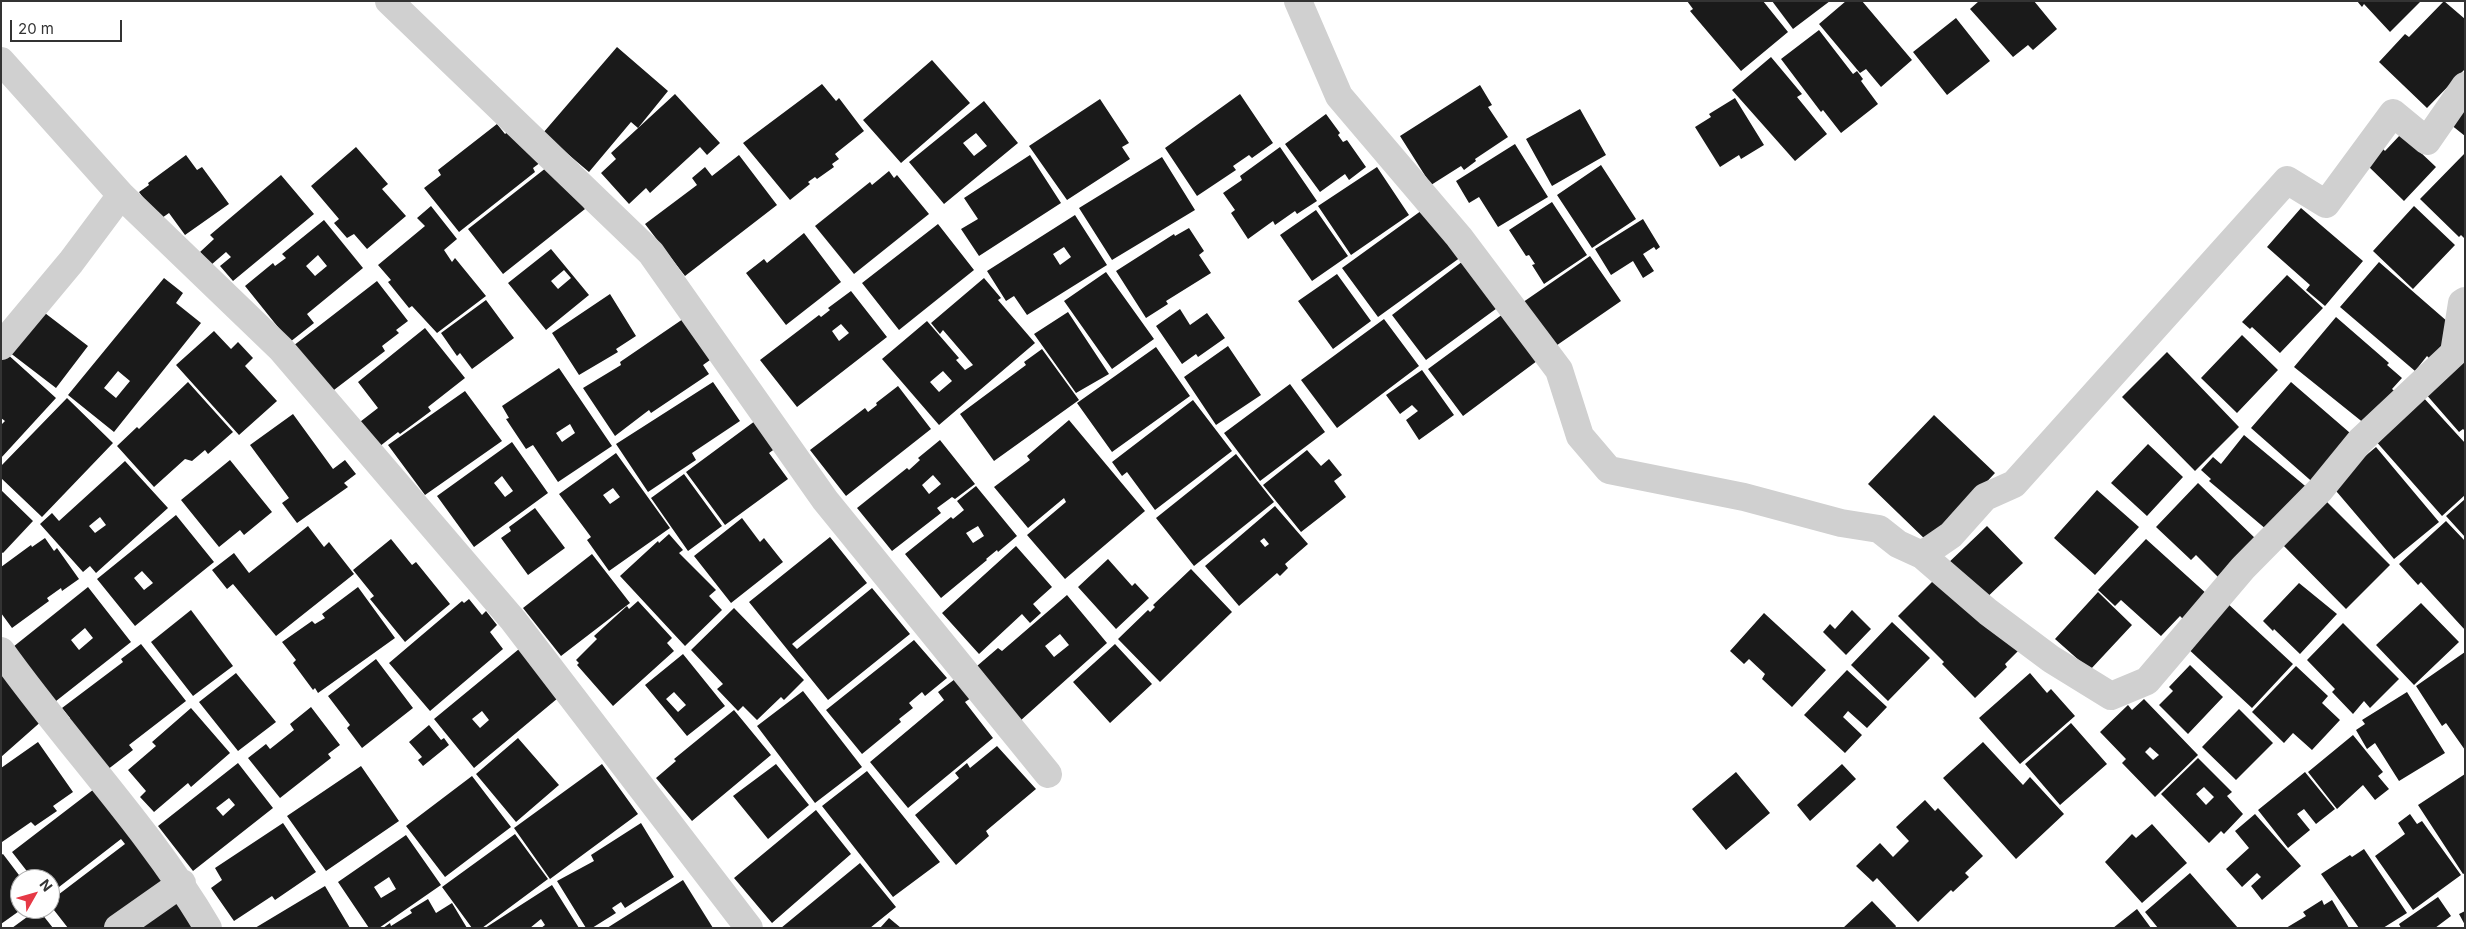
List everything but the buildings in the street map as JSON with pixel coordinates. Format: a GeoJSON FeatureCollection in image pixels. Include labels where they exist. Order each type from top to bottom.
{"type":"FeatureCollection","features":[{"type":"Feature","properties":{"kind":"street"},"geometry":{"type":"LineString","coordinates":[[389,1],[652,253],[825,500],[1048,774]]}},
{"type":"Feature","properties":{"kind":"street"},"geometry":{"type":"LineString","coordinates":[[1298,1],[1339,96],[1459,236],[1559,370],[1580,436],[1608,470],[1744,497],[1841,523],[1879,529],[1898,544],[1922,555],[1988,612],[2043,653],[2110,696],[2147,681],[2243,568],[2320,490],[2360,441],[2454,353],[2462,303],[2465,301]]}},
{"type":"Feature","properties":{"kind":"street"},"geometry":{"type":"LineString","coordinates":[[1,61],[121,195],[281,348],[514,620],[749,928]]}},
{"type":"Feature","properties":{"kind":"street"},"geometry":{"type":"LineString","coordinates":[[1922,555],[1951,535],[1985,497],[2014,484],[2287,180],[2326,204],[2393,113],[2427,141],[2465,86]]}},
{"type":"Feature","properties":{"kind":"street"},"geometry":{"type":"LineString","coordinates":[[1,346],[71,262],[121,195]]}},
{"type":"Feature","properties":{"kind":"street"},"geometry":{"type":"LineString","coordinates":[[1,651],[36,701],[119,801],[182,883],[208,928]]}},
{"type":"Feature","properties":{"kind":"street"},"geometry":{"type":"LineString","coordinates":[[118,928],[182,883]]}}]}
